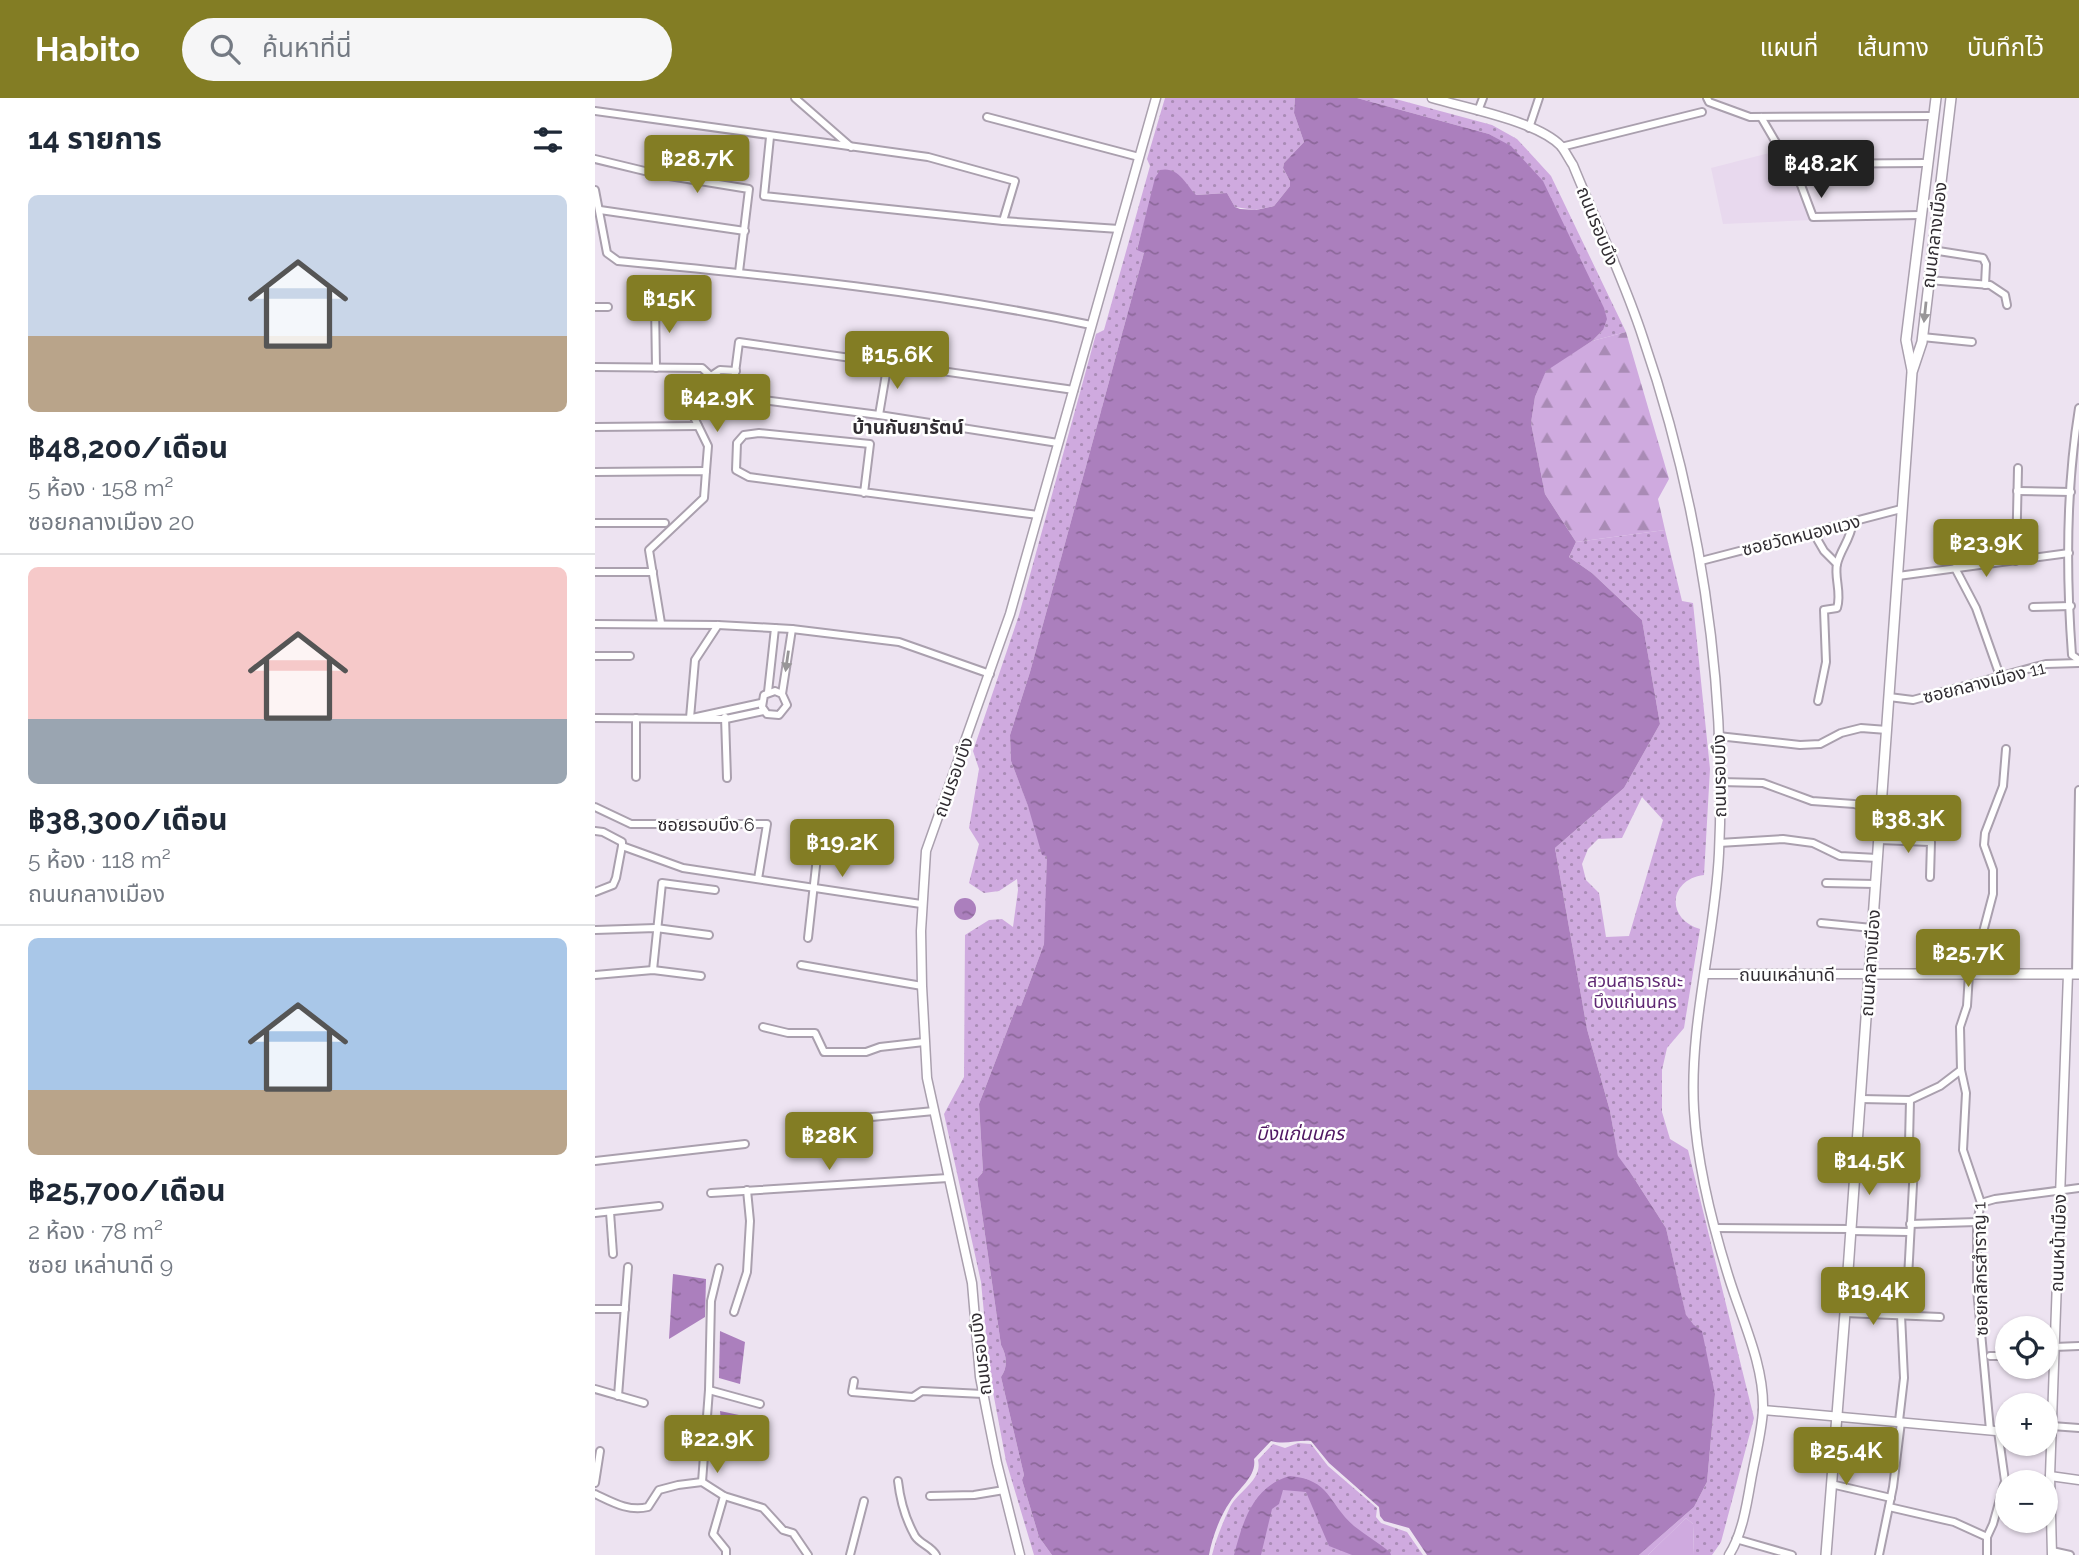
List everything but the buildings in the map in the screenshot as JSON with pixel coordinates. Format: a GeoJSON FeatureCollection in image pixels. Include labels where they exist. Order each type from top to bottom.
{"type":"FeatureCollection","features":[{"type":"Feature","properties":{"kind":"main road","name":"ถนนกลางเมือง"},"geometry":{"type":"LineString","coordinates":[[1912,372],[1906,340],[1936,98]]}},
{"type":"Feature","properties":{"kind":"main road","name":"ถนนกลางเมือง"},"geometry":{"type":"LineString","coordinates":[[1826,1555],[1846,1313],[1912,372],[1922,337],[1951,98]]}},
{"type":"Feature","properties":{"kind":"main road","name":"ถนนเหล่านาดี"},"geometry":{"type":"LineString","coordinates":[[1868,974],[2074,974]]}},
{"type":"Feature","properties":{"kind":"street"},"geometry":{"type":"LineString","coordinates":[[795,98],[853,149]]}},
{"type":"Feature","properties":{"kind":"street","name":"ถนนรอบบึง"},"geometry":{"type":"LineString","coordinates":[[1020,1555],[983,1394],[972,1283],[927,1079],[921,904],[926,851],[1010,614],[1156,98]]}},
{"type":"Feature","properties":{"kind":"street","name":"ถนนรอบบึง"},"geometry":{"type":"LineString","coordinates":[[1432,98],[1529,128],[1561,147],[1573,165],[1643,336],[1671,434],[1701,561],[1715,665],[1720,782],[1716,892],[1695,1051],[1694,1109],[1697,1144],[1715,1228],[1758,1368],[1763,1410],[1748,1498],[1729,1555]]}},
{"type":"Feature","properties":{"kind":"street"},"geometry":{"type":"LineString","coordinates":[[1478,111],[1483,98]]}},
{"type":"Feature","properties":{"kind":"street"},"geometry":{"type":"LineString","coordinates":[[1529,128],[1539,98]]}},
{"type":"Feature","properties":{"kind":"street"},"geometry":{"type":"LineString","coordinates":[[1707,98],[1709,102],[1750,117],[1933,116]]}},
{"type":"Feature","properties":{"kind":"street"},"geometry":{"type":"LineString","coordinates":[[595,111],[853,149],[928,157],[1015,181],[1003,221]]}},
{"type":"Feature","properties":{"kind":"street"},"geometry":{"type":"LineString","coordinates":[[1561,147],[1702,112]]}},
{"type":"Feature","properties":{"kind":"street"},"geometry":{"type":"LineString","coordinates":[[988,117],[1139,157]]}},
{"type":"Feature","properties":{"kind":"street"},"geometry":{"type":"LineString","coordinates":[[1761,117],[1801,185],[1813,217],[1920,215]]}},
{"type":"Feature","properties":{"kind":"street"},"geometry":{"type":"LineString","coordinates":[[770,137],[764,196],[1003,221],[1118,229]]}},
{"type":"Feature","properties":{"kind":"street"},"geometry":{"type":"LineString","coordinates":[[595,159],[657,174],[749,189],[739,272]]}},
{"type":"Feature","properties":{"kind":"street"},"geometry":{"type":"LineString","coordinates":[[1788,164],[1926,163]]}},
{"type":"Feature","properties":{"kind":"street"},"geometry":{"type":"LineString","coordinates":[[595,190],[607,253],[618,261],[739,272],[999,306],[1091,325]]}},
{"type":"Feature","properties":{"kind":"street"},"geometry":{"type":"LineString","coordinates":[[600,210],[745,231]]}},
{"type":"Feature","properties":{"kind":"street"},"geometry":{"type":"LineString","coordinates":[[1932,250],[1983,258],[1986,264],[1985,285]]}},
{"type":"Feature","properties":{"kind":"street"},"geometry":{"type":"LineString","coordinates":[[1913,278],[1990,285],[2003,293],[2007,304]]}},
{"type":"Feature","properties":{"kind":"street"},"geometry":{"type":"LineString","coordinates":[[655,303],[656,368]]}},
{"type":"Feature","properties":{"kind":"street"},"geometry":{"type":"LineString","coordinates":[[595,307],[608,307]]}},
{"type":"Feature","properties":{"kind":"street"},"geometry":{"type":"LineString","coordinates":[[1922,337],[1972,342]]}},
{"type":"Feature","properties":{"kind":"street"},"geometry":{"type":"LineString","coordinates":[[733,396],[739,342],[1074,390]]}},
{"type":"Feature","properties":{"kind":"street"},"geometry":{"type":"LineString","coordinates":[[879,415],[888,362]]}},
{"type":"Feature","properties":{"kind":"street"},"geometry":{"type":"LineString","coordinates":[[595,368],[702,368],[733,396],[1058,443]]}},
{"type":"Feature","properties":{"kind":"street"},"geometry":{"type":"LineString","coordinates":[[711,376],[720,370],[736,371]]}},
{"type":"Feature","properties":{"kind":"street"},"geometry":{"type":"LineString","coordinates":[[661,623],[649,550],[704,498],[708,446],[688,405]]}},
{"type":"Feature","properties":{"kind":"street"},"geometry":{"type":"LineString","coordinates":[[2079,408],[2072,454],[2069,553],[2072,654],[2079,661]]}},
{"type":"Feature","properties":{"kind":"street"},"geometry":{"type":"LineString","coordinates":[[595,427],[698,426]]}},
{"type":"Feature","properties":{"kind":"street"},"geometry":{"type":"LineString","coordinates":[[864,493],[870,444],[759,433],[744,435],[737,443],[736,470],[745,476],[864,493],[1038,515]]}},
{"type":"Feature","properties":{"kind":"street"},"geometry":{"type":"LineString","coordinates":[[2016,561],[2018,468]]}},
{"type":"Feature","properties":{"kind":"street"},"geometry":{"type":"LineString","coordinates":[[595,472],[706,471]]}},
{"type":"Feature","properties":{"kind":"street"},"geometry":{"type":"LineString","coordinates":[[2017,491],[2071,492]]}},
{"type":"Feature","properties":{"kind":"street","name":"ซอยวัดหนองแวง"},"geometry":{"type":"LineString","coordinates":[[1701,561],[1901,509]]}},
{"type":"Feature","properties":{"kind":"street"},"geometry":{"type":"LineString","coordinates":[[1818,701],[1826,662],[1824,610],[1837,608],[1840,598],[1837,564],[1851,537],[1853,522]]}},
{"type":"Feature","properties":{"kind":"street"},"geometry":{"type":"LineString","coordinates":[[595,523],[665,523]]}},
{"type":"Feature","properties":{"kind":"street"},"geometry":{"type":"LineString","coordinates":[[1813,532],[1824,551],[1837,564]]}},
{"type":"Feature","properties":{"kind":"street"},"geometry":{"type":"LineString","coordinates":[[1898,576],[2069,553]]}},
{"type":"Feature","properties":{"kind":"street"},"geometry":{"type":"LineString","coordinates":[[1955,568],[1976,608],[2000,676]]}},
{"type":"Feature","properties":{"kind":"street"},"geometry":{"type":"LineString","coordinates":[[595,572],[653,572]]}},
{"type":"Feature","properties":{"kind":"street"},"geometry":{"type":"LineString","coordinates":[[2033,607],[2071,606]]}},
{"type":"Feature","properties":{"kind":"street"},"geometry":{"type":"LineString","coordinates":[[595,624],[661,623],[792,629],[899,642],[990,674]]}},
{"type":"Feature","properties":{"kind":"street"},"geometry":{"type":"LineString","coordinates":[[690,718],[695,660],[718,625]]}},
{"type":"Feature","properties":{"kind":"street"},"geometry":{"type":"LineString","coordinates":[[725,715],[761,703],[768,692],[775,628]]}},
{"type":"Feature","properties":{"kind":"street"},"geometry":{"type":"LineString","coordinates":[[761,703],[764,711],[771,716],[783,713],[787,705],[782,694],[792,629]]}},
{"type":"Feature","properties":{"kind":"street"},"geometry":{"type":"LineString","coordinates":[[595,656],[630,656]]}},
{"type":"Feature","properties":{"kind":"street","name":"ซอยกลางเมือง 11"},"geometry":{"type":"LineString","coordinates":[[1889,696],[1913,700],[2046,664],[2079,661]]}},
{"type":"Feature","properties":{"kind":"street"},"geometry":{"type":"LineString","coordinates":[[768,692],[782,694]]}},
{"type":"Feature","properties":{"kind":"street"},"geometry":{"type":"LineString","coordinates":[[595,718],[690,718],[699,714],[725,715],[764,711]]}},
{"type":"Feature","properties":{"kind":"street"},"geometry":{"type":"LineString","coordinates":[[725,715],[727,778]]}},
{"type":"Feature","properties":{"kind":"street"},"geometry":{"type":"LineString","coordinates":[[636,718],[636,777]]}},
{"type":"Feature","properties":{"kind":"street"},"geometry":{"type":"LineString","coordinates":[[1718,736],[1800,745],[1821,744],[1841,733],[1861,728],[1887,730]]}},
{"type":"Feature","properties":{"kind":"street","name":"ซอยกสิกรสำราญ 1"},"geometry":{"type":"LineString","coordinates":[[1995,1405],[1977,1289],[1977,1222],[1981,1203],[1963,1150],[1966,1093],[1961,1070],[1960,1027],[1967,1006],[1970,974],[1995,883],[1984,845],[1985,833],[2003,786],[2006,749]]}},
{"type":"Feature","properties":{"kind":"street"},"geometry":{"type":"LineString","coordinates":[[1720,782],[1763,783],[1812,801],[1854,804],[1881,811]]}},
{"type":"Feature","properties":{"kind":"street","name":"ถนนหน้าเมือง"},"geometry":{"type":"LineString","coordinates":[[2053,1316],[2074,974],[2079,790]]}},
{"type":"Feature","properties":{"kind":"street","name":"ซอยรอบบึง 6"},"geometry":{"type":"LineString","coordinates":[[595,807],[631,824],[767,824],[758,879]]}},
{"type":"Feature","properties":{"kind":"street"},"geometry":{"type":"LineString","coordinates":[[595,831],[622,842],[613,885],[595,892]]}},
{"type":"Feature","properties":{"kind":"street"},"geometry":{"type":"LineString","coordinates":[[1719,842],[1783,839],[1813,843],[1840,856],[1877,858]]}},
{"type":"Feature","properties":{"kind":"street"},"geometry":{"type":"LineString","coordinates":[[1879,840],[1931,842],[1930,877]]}},
{"type":"Feature","properties":{"kind":"street"},"geometry":{"type":"LineString","coordinates":[[622,846],[683,868],[921,904]]}},
{"type":"Feature","properties":{"kind":"street"},"geometry":{"type":"LineString","coordinates":[[807,938],[818,848]]}},
{"type":"Feature","properties":{"kind":"street"},"geometry":{"type":"LineString","coordinates":[[653,970],[662,883],[715,890]]}},
{"type":"Feature","properties":{"kind":"street"},"geometry":{"type":"LineString","coordinates":[[1826,883],[1875,884]]}},
{"type":"Feature","properties":{"kind":"street"},"geometry":{"type":"LineString","coordinates":[[1821,923],[1872,928]]}},
{"type":"Feature","properties":{"kind":"street"},"geometry":{"type":"LineString","coordinates":[[595,930],[656,928],[709,935]]}},
{"type":"Feature","properties":{"kind":"street"},"geometry":{"type":"LineString","coordinates":[[801,965],[922,986]]}},
{"type":"Feature","properties":{"kind":"street"},"geometry":{"type":"LineString","coordinates":[[595,975],[653,970],[701,976]]}},
{"type":"Feature","properties":{"kind":"street","name":"ถนนเหล่านาดี"},"geometry":{"type":"LineString","coordinates":[[1705,974],[1868,974]]}},
{"type":"Feature","properties":{"kind":"street"},"geometry":{"type":"LineString","coordinates":[[763,1027],[788,1032],[815,1033],[824,1052],[866,1052],[880,1047],[925,1042]]}},
{"type":"Feature","properties":{"kind":"street"},"geometry":{"type":"LineString","coordinates":[[1861,1099],[1910,1100],[1940,1086],[1961,1070]]}},
{"type":"Feature","properties":{"kind":"street"},"geometry":{"type":"LineString","coordinates":[[1878,1555],[1891,1498],[1904,1378],[1901,1315],[1908,1278],[1914,1166],[1909,1143],[1910,1100]]}},
{"type":"Feature","properties":{"kind":"street"},"geometry":{"type":"LineString","coordinates":[[862,1118],[934,1111]]}},
{"type":"Feature","properties":{"kind":"street"},"geometry":{"type":"LineString","coordinates":[[595,1161],[745,1144]]}},
{"type":"Feature","properties":{"kind":"street"},"geometry":{"type":"LineString","coordinates":[[711,1193],[948,1178]]}},
{"type":"Feature","properties":{"kind":"street"},"geometry":{"type":"LineString","coordinates":[[1981,1203],[2079,1188]]}},
{"type":"Feature","properties":{"kind":"street"},"geometry":{"type":"LineString","coordinates":[[734,1312],[747,1272],[750,1221],[747,1190]]}},
{"type":"Feature","properties":{"kind":"street"},"geometry":{"type":"LineString","coordinates":[[595,1213],[659,1206]]}},
{"type":"Feature","properties":{"kind":"street"},"geometry":{"type":"LineString","coordinates":[[610,1212],[613,1254]]}},
{"type":"Feature","properties":{"kind":"street"},"geometry":{"type":"LineString","coordinates":[[1910,1224],[1977,1222]]}},
{"type":"Feature","properties":{"kind":"street"},"geometry":{"type":"LineString","coordinates":[[1715,1228],[1909,1232]]}},
{"type":"Feature","properties":{"kind":"street"},"geometry":{"type":"LineString","coordinates":[[618,1396],[628,1267]]}},
{"type":"Feature","properties":{"kind":"street"},"geometry":{"type":"LineString","coordinates":[[702,1482],[709,1391],[711,1301],[719,1268]]}},
{"type":"Feature","properties":{"kind":"street"},"geometry":{"type":"LineString","coordinates":[[595,1309],[625,1309]]}},
{"type":"Feature","properties":{"kind":"street"},"geometry":{"type":"LineString","coordinates":[[1846,1313],[1940,1317]]}},
{"type":"Feature","properties":{"kind":"street"},"geometry":{"type":"LineString","coordinates":[[2058,1350],[2079,1346]]}},
{"type":"Feature","properties":{"kind":"street"},"geometry":{"type":"LineString","coordinates":[[1990,1356],[1995,1356]]}},
{"type":"Feature","properties":{"kind":"street"},"geometry":{"type":"LineString","coordinates":[[854,1381],[852,1392],[913,1397],[922,1391],[983,1394]]}},
{"type":"Feature","properties":{"kind":"street"},"geometry":{"type":"LineString","coordinates":[[595,1389],[644,1403]]}},
{"type":"Feature","properties":{"kind":"street"},"geometry":{"type":"LineString","coordinates":[[709,1391],[760,1404]]}},
{"type":"Feature","properties":{"kind":"street"},"geometry":{"type":"LineString","coordinates":[[1763,1410],[1995,1431]]}},
{"type":"Feature","properties":{"kind":"street"},"geometry":{"type":"LineString","coordinates":[[2058,1426],[2079,1428]]}},
{"type":"Feature","properties":{"kind":"street"},"geometry":{"type":"LineString","coordinates":[[595,1483],[600,1451]]}},
{"type":"Feature","properties":{"kind":"street","name":"ซอยกสิกรสำราญ 1"},"geometry":{"type":"LineString","coordinates":[[1987,1555],[1987,1537],[2005,1481],[2002,1456]]}},
{"type":"Feature","properties":{"kind":"street"},"geometry":{"type":"LineString","coordinates":[[2058,1477],[2079,1479]]}},
{"type":"Feature","properties":{"kind":"street"},"geometry":{"type":"LineString","coordinates":[[898,1481],[901,1500],[916,1538],[936,1555]]}},
{"type":"Feature","properties":{"kind":"street"},"geometry":{"type":"LineString","coordinates":[[595,1494],[619,1505],[639,1510],[647,1507],[659,1490],[702,1482],[724,1496],[763,1508],[783,1530],[793,1533],[808,1555]]}},
{"type":"Feature","properties":{"kind":"street"},"geometry":{"type":"LineString","coordinates":[[1831,1485],[1891,1498]]}},
{"type":"Feature","properties":{"kind":"street"},"geometry":{"type":"LineString","coordinates":[[930,1496],[974,1495],[1004,1490]]}},
{"type":"Feature","properties":{"kind":"street"},"geometry":{"type":"LineString","coordinates":[[724,1496],[713,1534],[726,1550],[726,1555]]}},
{"type":"Feature","properties":{"kind":"street"},"geometry":{"type":"LineString","coordinates":[[850,1555],[864,1501]]}},
{"type":"Feature","properties":{"kind":"street"},"geometry":{"type":"LineString","coordinates":[[1888,1507],[1954,1522],[1987,1537]]}},
{"type":"Feature","properties":{"kind":"street","name":"ถนนหน้าเมือง"},"geometry":{"type":"LineString","coordinates":[[2051,1533],[2052,1553]]}},
{"type":"Feature","properties":{"kind":"street"},"geometry":{"type":"LineString","coordinates":[[1736,1539],[1792,1555]]}},
{"type":"Feature","properties":{"kind":"street"},"geometry":{"type":"LineString","coordinates":[[2052,1553],[2070,1555]]}},
{"type":"Feature","properties":{"kind":"shaded area"},"geometry":{"type":"Polygon","coordinates":[[[1777,151],[1797,185],[1811,220],[1723,224],[1711,168],[1777,151]]]}},
{"type":"Feature","properties":{"kind":"green space"},"geometry":{"type":"Polygon","coordinates":[[[1165,98],[1295,98],[1294,113],[1304,142],[1284,163],[1283,168],[1290,186],[1274,206],[1255,210],[1235,207],[1227,193],[1195,195],[1158,173],[1137,249],[1144,253],[1030,672],[1010,735],[1011,761],[1047,855],[1046,924],[1044,944],[1021,1006],[1017,1005],[979,1104],[983,1172],[977,1179],[1006,1365],[1001,1377],[1024,1475],[1022,1480],[1039,1537],[1052,1555],[1034,1555],[1006,1461],[990,1376],[981,1282],[944,1114],[964,1077],[965,935],[989,920],[1002,919],[1013,927],[1018,890],[1017,879],[999,891],[984,893],[969,883],[979,844],[969,828],[979,769],[973,751],[1019,615],[1096,334],[1104,330],[1150,166],[1147,159],[1165,98]]]}},
{"type":"Feature","properties":{"kind":"green space"},"geometry":{"type":"Polygon","coordinates":[[[1357,98],[1392,98],[1492,125],[1517,139],[1551,176],[1626,332],[1592,341],[1603,330],[1511,147],[1489,134],[1357,98]]]}},
{"type":"Feature","properties":{"kind":"green space"},"geometry":{"type":"Polygon","coordinates":[[[1626,332],[1669,479],[1658,499],[1665,530],[1576,542],[1545,494],[1531,423],[1535,397],[1546,370],[1592,341],[1626,332]]]}},
{"type":"Feature","properties":{"kind":"green space","name":"สวนสาธารณะ บึงแก่นนคร"},"geometry":{"type":"Polygon","coordinates":[[[1665,530],[1682,601],[1693,603],[1710,769],[1704,875],[1692,878],[1684,884],[1678,891],[1676,900],[1681,917],[1700,929],[1684,1028],[1667,1048],[1662,1070],[1662,1112],[1670,1139],[1688,1150],[1754,1418],[1721,1542],[1712,1555],[1694,1555],[1693,1524],[1686,1518],[1648,1555],[1639,1555],[1694,1507],[1707,1482],[1715,1394],[1694,1325],[1686,1316],[1666,1228],[1618,1157],[1610,1111],[1587,1029],[1555,848],[1624,788],[1660,724],[1642,620],[1592,573],[1569,557],[1576,542],[1665,530]],[[1642,797],[1622,838],[1598,839],[1588,849],[1582,864],[1586,880],[1599,893],[1606,937],[1629,936],[1663,820],[1642,797]]]}},
{"type":"Feature","properties":{"kind":"green space"},"geometry":{"type":"Polygon","coordinates":[[[1298,1443],[1311,1444],[1328,1466],[1377,1508],[1376,1517],[1381,1523],[1407,1532],[1423,1555],[1212,1555],[1230,1507],[1257,1474],[1258,1460],[1273,1444],[1285,1448],[1298,1443]]]}},
{"type":"Feature","properties":{"kind":"green space"},"geometry":{"type":"Polygon","coordinates":[[[1686,1518],[1693,1524],[1694,1555],[1648,1555],[1686,1518]]]}},
{"type":"Feature","properties":{"kind":"water","name":"บึงแก่นนคร"},"geometry":{"type":"Polygon","coordinates":[[[1295,98],[1357,98],[1489,134],[1511,146],[1543,181],[1607,319],[1603,330],[1592,341],[1546,371],[1535,397],[1531,423],[1545,494],[1576,542],[1569,557],[1592,573],[1642,620],[1660,724],[1624,788],[1555,848],[1587,1029],[1610,1111],[1618,1156],[1666,1228],[1686,1315],[1702,1331],[1715,1394],[1707,1482],[1694,1507],[1639,1555],[1427,1555],[1409,1528],[1384,1521],[1379,1507],[1329,1463],[1311,1441],[1271,1441],[1254,1459],[1253,1471],[1220,1520],[1209,1555],[1052,1555],[1039,1537],[1022,1480],[1024,1475],[1001,1377],[1006,1365],[977,1179],[983,1172],[979,1104],[1044,944],[1047,856],[1042,855],[1011,761],[1010,735],[1030,672],[1144,253],[1137,250],[1155,178],[1160,170],[1166,169],[1181,176],[1196,195],[1227,193],[1235,207],[1240,209],[1256,210],[1274,206],[1290,186],[1283,168],[1284,163],[1304,142],[1294,113],[1295,98]]]}},
{"type":"Feature","properties":{"kind":"water"},"geometry":{"type":"Polygon","coordinates":[[[965,898],[973,901],[976,909],[973,917],[965,920],[957,917],[954,909],[957,901],[965,898]]]}},
{"type":"Feature","properties":{"kind":"water"},"geometry":{"type":"Polygon","coordinates":[[[673,1274],[706,1279],[705,1317],[669,1339],[673,1274]]]}},
{"type":"Feature","properties":{"kind":"water"},"geometry":{"type":"Polygon","coordinates":[[[720,1331],[745,1342],[740,1384],[719,1378],[720,1331]]]}},
{"type":"Feature","properties":{"kind":"water"},"geometry":{"type":"Polygon","coordinates":[[[720,1411],[767,1421],[769,1436],[759,1439],[722,1431],[720,1411]]]}},
{"type":"Feature","properties":{"kind":"water"},"geometry":{"type":"Polygon","coordinates":[[[1290,1476],[1303,1478],[1321,1487],[1354,1526],[1391,1555],[1352,1555],[1329,1546],[1306,1492],[1283,1490],[1279,1504],[1272,1509],[1261,1555],[1234,1555],[1241,1530],[1258,1496],[1277,1481],[1290,1476]]]}},
{"type":"Feature","properties":{"kind":"district","name":"บ้านกันยารัตน์"},"geometry":{"type":"Point","coordinates":[908,427]}}]}
